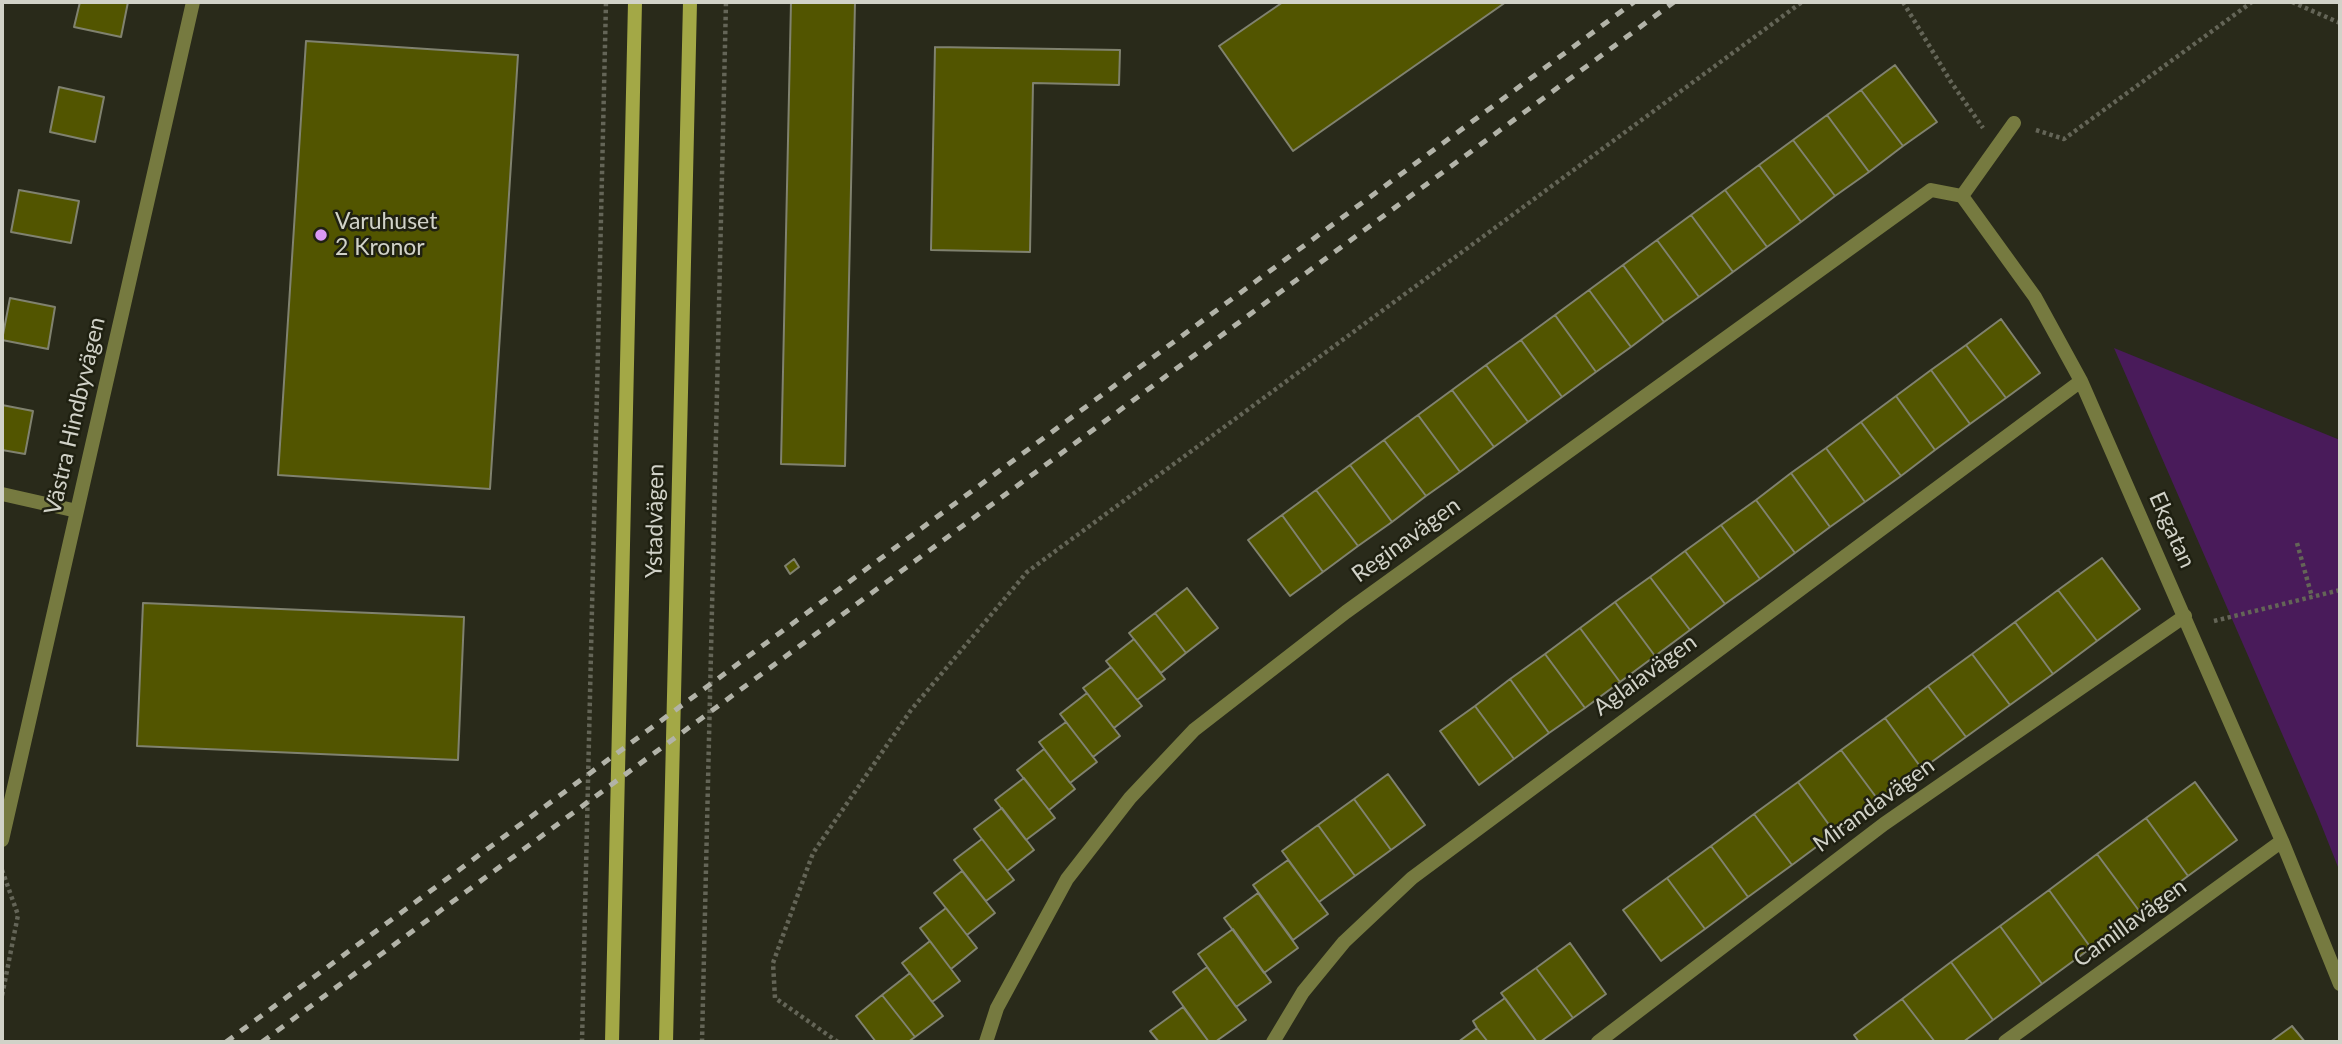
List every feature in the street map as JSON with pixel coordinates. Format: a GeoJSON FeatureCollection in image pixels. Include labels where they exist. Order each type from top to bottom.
{"type":"FeatureCollection","features":[{"type":"Feature","properties":{"kind":"main road","name":"Ystadvägen"},"geometry":{"type":"LineString","coordinates":[[612,1042],[635,2]]}},
{"type":"Feature","properties":{"kind":"main road","name":"Ystadvägen"},"geometry":{"type":"LineString","coordinates":[[666,1042],[690,2]]}},
{"type":"Feature","properties":{"kind":"street","name":"Västra Hindbyvägen"},"geometry":{"type":"LineString","coordinates":[[2,840],[193,2]]}},
{"type":"Feature","properties":{"kind":"street"},"geometry":{"type":"LineString","coordinates":[[1962,196],[2014,123]]}},
{"type":"Feature","properties":{"kind":"street","name":"Reginavägen"},"geometry":{"type":"LineString","coordinates":[[986,1042],[997,1008],[1067,878],[1130,798],[1194,730],[1346,612],[1930,190],[1962,196]]}},
{"type":"Feature","properties":{"kind":"street","name":"Ekgatan"},"geometry":{"type":"LineString","coordinates":[[1962,196],[2035,298],[2081,381],[2282,841],[2340,984]]}},
{"type":"Feature","properties":{"kind":"street","name":"Aglaiavägen"},"geometry":{"type":"LineString","coordinates":[[1273,1042],[1303,992],[1344,942],[1412,878],[2081,381]]}},
{"type":"Feature","properties":{"kind":"street"},"geometry":{"type":"LineString","coordinates":[[2,494],[77,510]]}},
{"type":"Feature","properties":{"kind":"street","name":"Mirandavägen"},"geometry":{"type":"LineString","coordinates":[[1598,1042],[1884,824],[2185,616]]}},
{"type":"Feature","properties":{"kind":"street","name":"Camillavägen"},"geometry":{"type":"LineString","coordinates":[[2005,1042],[2282,841]]}},
{"type":"Feature","properties":{"kind":"path"},"geometry":{"type":"LineString","coordinates":[[582,1042],[606,2]]}},
{"type":"Feature","properties":{"kind":"path"},"geometry":{"type":"LineString","coordinates":[[702,1042],[726,2]]}},
{"type":"Feature","properties":{"kind":"path"},"geometry":{"type":"LineString","coordinates":[[838,1042],[775,998],[773,964],[813,853],[911,710],[1027,572],[1802,2]]}},
{"type":"Feature","properties":{"kind":"path"},"geometry":{"type":"LineString","coordinates":[[1903,2],[1951,82],[1998,149]]}},
{"type":"Feature","properties":{"kind":"path"},"geometry":{"type":"LineString","coordinates":[[2014,123],[2064,139],[2252,2]]}},
{"type":"Feature","properties":{"kind":"path"},"geometry":{"type":"LineString","coordinates":[[2292,2],[2340,23]]}},
{"type":"Feature","properties":{"kind":"path"},"geometry":{"type":"LineString","coordinates":[[2297,543],[2312,597]]}},
{"type":"Feature","properties":{"kind":"path"},"geometry":{"type":"LineString","coordinates":[[2185,616],[2216,622],[2340,590]]}},
{"type":"Feature","properties":{"kind":"path"},"geometry":{"type":"LineString","coordinates":[[2,870],[18,915],[2,996]]}},
{"type":"Feature","properties":{"kind":"shaded area"},"geometry":{"type":"Polygon","coordinates":[[[2114,348],[2340,440],[2340,872],[2317,814],[2114,348]]]}},
{"type":"Feature","properties":{"kind":"building"},"geometry":{"type":"Polygon","coordinates":[[[80,2],[128,2],[121,37],[74,27],[80,2]]]}},
{"type":"Feature","properties":{"kind":"building"},"geometry":{"type":"Polygon","coordinates":[[[791,2],[855,2],[845,466],[781,464],[791,2]]]}},
{"type":"Feature","properties":{"kind":"building"},"geometry":{"type":"Polygon","coordinates":[[[1283,2],[1506,2],[1293,151],[1219,46],[1283,2]]]}},
{"type":"Feature","properties":{"kind":"building"},"geometry":{"type":"Polygon","coordinates":[[[306,41],[518,55],[490,489],[278,475],[306,41]]]}},
{"type":"Feature","properties":{"kind":"building"},"geometry":{"type":"Polygon","coordinates":[[[935,47],[1120,50],[1119,85],[1033,83],[1030,252],[931,250],[935,47]]]}},
{"type":"Feature","properties":{"kind":"building"},"geometry":{"type":"Polygon","coordinates":[[[1895,65],[1937,122],[1903,146],[1861,90],[1895,65]]]}},
{"type":"Feature","properties":{"kind":"building"},"geometry":{"type":"Polygon","coordinates":[[[59,87],[104,97],[95,142],[50,132],[59,87]]]}},
{"type":"Feature","properties":{"kind":"building"},"geometry":{"type":"Polygon","coordinates":[[[1861,90],[1903,146],[1869,172],[1827,115],[1861,90]]]}},
{"type":"Feature","properties":{"kind":"building"},"geometry":{"type":"Polygon","coordinates":[[[1827,115],[1869,172],[1835,196],[1793,140],[1827,115]]]}},
{"type":"Feature","properties":{"kind":"building"},"geometry":{"type":"Polygon","coordinates":[[[1793,140],[1835,196],[1801,222],[1759,165],[1793,140]]]}},
{"type":"Feature","properties":{"kind":"building"},"geometry":{"type":"Polygon","coordinates":[[[1759,165],[1801,222],[1767,247],[1725,190],[1759,165]]]}},
{"type":"Feature","properties":{"kind":"building"},"geometry":{"type":"Polygon","coordinates":[[[19,190],[79,201],[71,243],[11,232],[19,190]]]}},
{"type":"Feature","properties":{"kind":"building"},"geometry":{"type":"Polygon","coordinates":[[[1725,190],[1767,247],[1733,272],[1691,215],[1725,190]]]}},
{"type":"Feature","properties":{"kind":"building"},"geometry":{"type":"Polygon","coordinates":[[[1691,215],[1733,272],[1699,297],[1657,240],[1691,215]]]}},
{"type":"Feature","properties":{"kind":"building"},"geometry":{"type":"Polygon","coordinates":[[[1657,240],[1699,297],[1664,322],[1623,265],[1657,240]]]}},
{"type":"Feature","properties":{"kind":"building"},"geometry":{"type":"Polygon","coordinates":[[[1623,265],[1664,322],[1631,347],[1589,290],[1623,265]]]}},
{"type":"Feature","properties":{"kind":"building"},"geometry":{"type":"Polygon","coordinates":[[[1589,290],[1631,347],[1596,372],[1555,315],[1589,290]]]}},
{"type":"Feature","properties":{"kind":"building"},"geometry":{"type":"Polygon","coordinates":[[[10,298],[55,307],[48,349],[2,340],[10,298]]]}},
{"type":"Feature","properties":{"kind":"building"},"geometry":{"type":"Polygon","coordinates":[[[1555,315],[1596,372],[1562,397],[1521,340],[1555,315]]]}},
{"type":"Feature","properties":{"kind":"building"},"geometry":{"type":"Polygon","coordinates":[[[2001,319],[2040,373],[2006,398],[1966,345],[2001,319]]]}},
{"type":"Feature","properties":{"kind":"building"},"geometry":{"type":"Polygon","coordinates":[[[1521,340],[1562,397],[1528,422],[1486,365],[1521,340]]]}},
{"type":"Feature","properties":{"kind":"building"},"geometry":{"type":"Polygon","coordinates":[[[1966,345],[2006,398],[1970,424],[1931,370],[1966,345]]]}},
{"type":"Feature","properties":{"kind":"building"},"geometry":{"type":"Polygon","coordinates":[[[1486,365],[1528,422],[1494,447],[1452,390],[1486,365]]]}},
{"type":"Feature","properties":{"kind":"building"},"geometry":{"type":"Polygon","coordinates":[[[1931,370],[1970,424],[1935,450],[1896,396],[1931,370]]]}},
{"type":"Feature","properties":{"kind":"building"},"geometry":{"type":"Polygon","coordinates":[[[1452,390],[1494,447],[1460,472],[1418,415],[1452,390]]]}},
{"type":"Feature","properties":{"kind":"building"},"geometry":{"type":"Polygon","coordinates":[[[1896,396],[1935,450],[1901,476],[1861,422],[1896,396]]]}},
{"type":"Feature","properties":{"kind":"building"},"geometry":{"type":"Polygon","coordinates":[[[2,405],[33,411],[25,454],[2,450],[2,405]]]}},
{"type":"Feature","properties":{"kind":"building"},"geometry":{"type":"Polygon","coordinates":[[[1418,415],[1460,472],[1426,496],[1384,440],[1418,415]]]}},
{"type":"Feature","properties":{"kind":"building"},"geometry":{"type":"Polygon","coordinates":[[[1861,422],[1901,476],[1865,502],[1826,448],[1861,422]]]}},
{"type":"Feature","properties":{"kind":"building"},"geometry":{"type":"Polygon","coordinates":[[[1384,440],[1426,496],[1392,522],[1350,465],[1384,440]]]}},
{"type":"Feature","properties":{"kind":"building"},"geometry":{"type":"Polygon","coordinates":[[[1826,448],[1865,502],[1830,527],[1791,473],[1826,448]]]}},
{"type":"Feature","properties":{"kind":"building"},"geometry":{"type":"Polygon","coordinates":[[[1350,465],[1392,522],[1358,546],[1316,490],[1350,465]]]}},
{"type":"Feature","properties":{"kind":"building"},"geometry":{"type":"Polygon","coordinates":[[[1791,473],[1830,527],[1795,553],[1756,500],[1791,473]]]}},
{"type":"Feature","properties":{"kind":"building"},"geometry":{"type":"Polygon","coordinates":[[[1316,490],[1358,546],[1323,572],[1282,515],[1316,490]]]}},
{"type":"Feature","properties":{"kind":"building"},"geometry":{"type":"Polygon","coordinates":[[[1756,500],[1795,553],[1760,579],[1721,525],[1756,500]]]}},
{"type":"Feature","properties":{"kind":"building"},"geometry":{"type":"Polygon","coordinates":[[[1282,515],[1323,572],[1290,596],[1248,540],[1282,515]]]}},
{"type":"Feature","properties":{"kind":"building"},"geometry":{"type":"Polygon","coordinates":[[[1721,525],[1760,579],[1725,604],[1685,551],[1721,525]]]}},
{"type":"Feature","properties":{"kind":"building"},"geometry":{"type":"Polygon","coordinates":[[[1685,551],[1725,604],[1690,630],[1650,577],[1685,551]]]}},
{"type":"Feature","properties":{"kind":"building"},"geometry":{"type":"Polygon","coordinates":[[[2102,558],[2140,609],[2097,641],[2058,590],[2102,558]]]}},
{"type":"Feature","properties":{"kind":"building"},"geometry":{"type":"Polygon","coordinates":[[[794,559],[799,567],[790,574],[785,566],[794,559]]]}},
{"type":"Feature","properties":{"kind":"building"},"geometry":{"type":"Polygon","coordinates":[[[1650,577],[1690,630],[1655,656],[1615,602],[1650,577]]]}},
{"type":"Feature","properties":{"kind":"building"},"geometry":{"type":"Polygon","coordinates":[[[1187,588],[1218,628],[1186,653],[1155,613],[1187,588]]]}},
{"type":"Feature","properties":{"kind":"building"},"geometry":{"type":"Polygon","coordinates":[[[2058,590],[2097,641],[2053,674],[2015,622],[2058,590]]]}},
{"type":"Feature","properties":{"kind":"building"},"geometry":{"type":"Polygon","coordinates":[[[1615,602],[1655,656],[1620,682],[1580,628],[1615,602]]]}},
{"type":"Feature","properties":{"kind":"building"},"geometry":{"type":"Polygon","coordinates":[[[143,603],[464,617],[458,760],[137,746],[143,603]]]}},
{"type":"Feature","properties":{"kind":"building"},"geometry":{"type":"Polygon","coordinates":[[[1155,613],[1186,653],[1161,673],[1129,633],[1155,613]]]}},
{"type":"Feature","properties":{"kind":"building"},"geometry":{"type":"Polygon","coordinates":[[[2015,622],[2053,674],[2010,705],[1972,654],[2015,622]]]}},
{"type":"Feature","properties":{"kind":"building"},"geometry":{"type":"Polygon","coordinates":[[[1580,628],[1620,682],[1585,708],[1545,654],[1580,628]]]}},
{"type":"Feature","properties":{"kind":"building"},"geometry":{"type":"Polygon","coordinates":[[[1134,639],[1165,679],[1137,700],[1106,661],[1134,639]]]}},
{"type":"Feature","properties":{"kind":"building"},"geometry":{"type":"Polygon","coordinates":[[[1545,654],[1585,708],[1549,733],[1510,679],[1545,654]]]}},
{"type":"Feature","properties":{"kind":"building"},"geometry":{"type":"Polygon","coordinates":[[[1972,654],[2010,705],[1966,737],[1928,686],[1972,654]]]}},
{"type":"Feature","properties":{"kind":"building"},"geometry":{"type":"Polygon","coordinates":[[[1111,667],[1142,706],[1114,728],[1083,688],[1111,667]]]}},
{"type":"Feature","properties":{"kind":"building"},"geometry":{"type":"Polygon","coordinates":[[[1510,679],[1549,733],[1514,759],[1475,706],[1510,679]]]}},
{"type":"Feature","properties":{"kind":"building"},"geometry":{"type":"Polygon","coordinates":[[[1928,686],[1966,737],[1922,769],[1885,718],[1928,686]]]}},
{"type":"Feature","properties":{"kind":"building"},"geometry":{"type":"Polygon","coordinates":[[[1087,693],[1120,736],[1093,757],[1060,714],[1087,693]]]}},
{"type":"Feature","properties":{"kind":"building"},"geometry":{"type":"Polygon","coordinates":[[[1475,706],[1514,759],[1479,785],[1440,731],[1475,706]]]}},
{"type":"Feature","properties":{"kind":"building"},"geometry":{"type":"Polygon","coordinates":[[[1885,718],[1922,769],[1879,801],[1841,750],[1885,718]]]}},
{"type":"Feature","properties":{"kind":"building"},"geometry":{"type":"Polygon","coordinates":[[[1066,722],[1097,762],[1070,783],[1039,742],[1066,722]]]}},
{"type":"Feature","properties":{"kind":"building"},"geometry":{"type":"Polygon","coordinates":[[[1044,749],[1075,789],[1049,810],[1017,770],[1044,749]]]}},
{"type":"Feature","properties":{"kind":"building"},"geometry":{"type":"Polygon","coordinates":[[[1841,750],[1879,801],[1835,833],[1798,782],[1841,750]]]}},
{"type":"Feature","properties":{"kind":"building"},"geometry":{"type":"Polygon","coordinates":[[[1388,774],[1425,825],[1391,850],[1354,799],[1388,774]]]}},
{"type":"Feature","properties":{"kind":"building"},"geometry":{"type":"Polygon","coordinates":[[[1024,778],[1055,818],[1026,840],[995,800],[1024,778]]]}},
{"type":"Feature","properties":{"kind":"building"},"geometry":{"type":"Polygon","coordinates":[[[1798,782],[1835,833],[1792,865],[1754,814],[1798,782]]]}},
{"type":"Feature","properties":{"kind":"building"},"geometry":{"type":"Polygon","coordinates":[[[2195,782],[2237,840],[2188,876],[2146,818],[2195,782]]]}},
{"type":"Feature","properties":{"kind":"building"},"geometry":{"type":"Polygon","coordinates":[[[1354,799],[1391,850],[1355,876],[1318,825],[1354,799]]]}},
{"type":"Feature","properties":{"kind":"building"},"geometry":{"type":"Polygon","coordinates":[[[1002,808],[1034,850],[1007,871],[974,829],[1002,808]]]}},
{"type":"Feature","properties":{"kind":"building"},"geometry":{"type":"Polygon","coordinates":[[[1754,814],[1792,865],[1748,897],[1711,846],[1754,814]]]}},
{"type":"Feature","properties":{"kind":"building"},"geometry":{"type":"Polygon","coordinates":[[[2146,818],[2188,876],[2140,912],[2097,854],[2146,818]]]}},
{"type":"Feature","properties":{"kind":"building"},"geometry":{"type":"Polygon","coordinates":[[[1318,825],[1355,876],[1319,902],[1282,851],[1318,825]]]}},
{"type":"Feature","properties":{"kind":"building"},"geometry":{"type":"Polygon","coordinates":[[[982,839],[1014,880],[986,901],[954,860],[982,839]]]}},
{"type":"Feature","properties":{"kind":"building"},"geometry":{"type":"Polygon","coordinates":[[[1711,846],[1748,897],[1705,929],[1667,878],[1711,846]]]}},
{"type":"Feature","properties":{"kind":"building"},"geometry":{"type":"Polygon","coordinates":[[[2097,854],[2140,912],[2091,948],[2049,890],[2097,854]]]}},
{"type":"Feature","properties":{"kind":"building"},"geometry":{"type":"Polygon","coordinates":[[[1288,860],[1328,914],[1293,940],[1253,885],[1288,860]]]}},
{"type":"Feature","properties":{"kind":"building"},"geometry":{"type":"Polygon","coordinates":[[[962,871],[995,913],[967,935],[934,893],[962,871]]]}},
{"type":"Feature","properties":{"kind":"building"},"geometry":{"type":"Polygon","coordinates":[[[1667,878],[1705,929],[1661,961],[1623,910],[1667,878]]]}},
{"type":"Feature","properties":{"kind":"building"},"geometry":{"type":"Polygon","coordinates":[[[2049,890],[2091,948],[2042,984],[2000,926],[2049,890]]]}},
{"type":"Feature","properties":{"kind":"building"},"geometry":{"type":"Polygon","coordinates":[[[1258,893],[1298,948],[1264,973],[1224,918],[1258,893]]]}},
{"type":"Feature","properties":{"kind":"building"},"geometry":{"type":"Polygon","coordinates":[[[946,908],[977,948],[951,969],[920,928],[946,908]]]}},
{"type":"Feature","properties":{"kind":"building"},"geometry":{"type":"Polygon","coordinates":[[[2000,926],[2042,984],[1993,1020],[1951,962],[2000,926]]]}},
{"type":"Feature","properties":{"kind":"building"},"geometry":{"type":"Polygon","coordinates":[[[1233,929],[1271,982],[1236,1007],[1198,954],[1233,929]]]}},
{"type":"Feature","properties":{"kind":"building"},"geometry":{"type":"Polygon","coordinates":[[[930,941],[960,981],[932,1002],[902,963],[930,941]]]}},
{"type":"Feature","properties":{"kind":"building"},"geometry":{"type":"Polygon","coordinates":[[[1570,943],[1606,994],[1573,1018],[1536,968],[1570,943]]]}},
{"type":"Feature","properties":{"kind":"building"},"geometry":{"type":"Polygon","coordinates":[[[1951,962],[1993,1020],[1963,1042],[1935,1042],[1902,999],[1951,962]]]}},
{"type":"Feature","properties":{"kind":"building"},"geometry":{"type":"Polygon","coordinates":[[[1207,967],[1246,1020],[1215,1042],[1209,1042],[1173,992],[1207,967]]]}},
{"type":"Feature","properties":{"kind":"building"},"geometry":{"type":"Polygon","coordinates":[[[1536,968],[1573,1018],[1540,1042],[1537,1042],[1501,993],[1536,968]]]}},
{"type":"Feature","properties":{"kind":"building"},"geometry":{"type":"Polygon","coordinates":[[[910,973],[943,1016],[915,1037],[882,995],[910,973]]]}},
{"type":"Feature","properties":{"kind":"building"},"geometry":{"type":"Polygon","coordinates":[[[882,995],[915,1037],[908,1042],[876,1042],[856,1016],[882,995]]]}},
{"type":"Feature","properties":{"kind":"building"},"geometry":{"type":"Polygon","coordinates":[[[1505,998],[1537,1042],[1488,1042],[1477,1028],[1473,1021],[1505,998]]]}},
{"type":"Feature","properties":{"kind":"building"},"geometry":{"type":"Polygon","coordinates":[[[1902,999],[1935,1042],[1859,1042],[1854,1035],[1902,999]]]}},
{"type":"Feature","properties":{"kind":"building"},"geometry":{"type":"Polygon","coordinates":[[[1183,1007],[1209,1042],[1159,1042],[1150,1031],[1183,1007]]]}},
{"type":"Feature","properties":{"kind":"building"},"geometry":{"type":"Polygon","coordinates":[[[2292,1026],[2305,1042],[2270,1042],[2292,1026]]]}},
{"type":"Feature","properties":{"kind":"building"},"geometry":{"type":"Polygon","coordinates":[[[1477,1028],[1488,1042],[1458,1042],[1477,1028]]]}},
{"type":"Feature","properties":{"kind":"railway"},"geometry":{"type":"LineString","coordinates":[[226,1042],[1634,2]]}},
{"type":"Feature","properties":{"kind":"railway"},"geometry":{"type":"LineString","coordinates":[[262,1042],[1674,2]]}},
{"type":"Feature","properties":{"kind":"place","name":"Varuhuset 2 Kronor"},"geometry":{"type":"Point","coordinates":[321,235]}}]}
